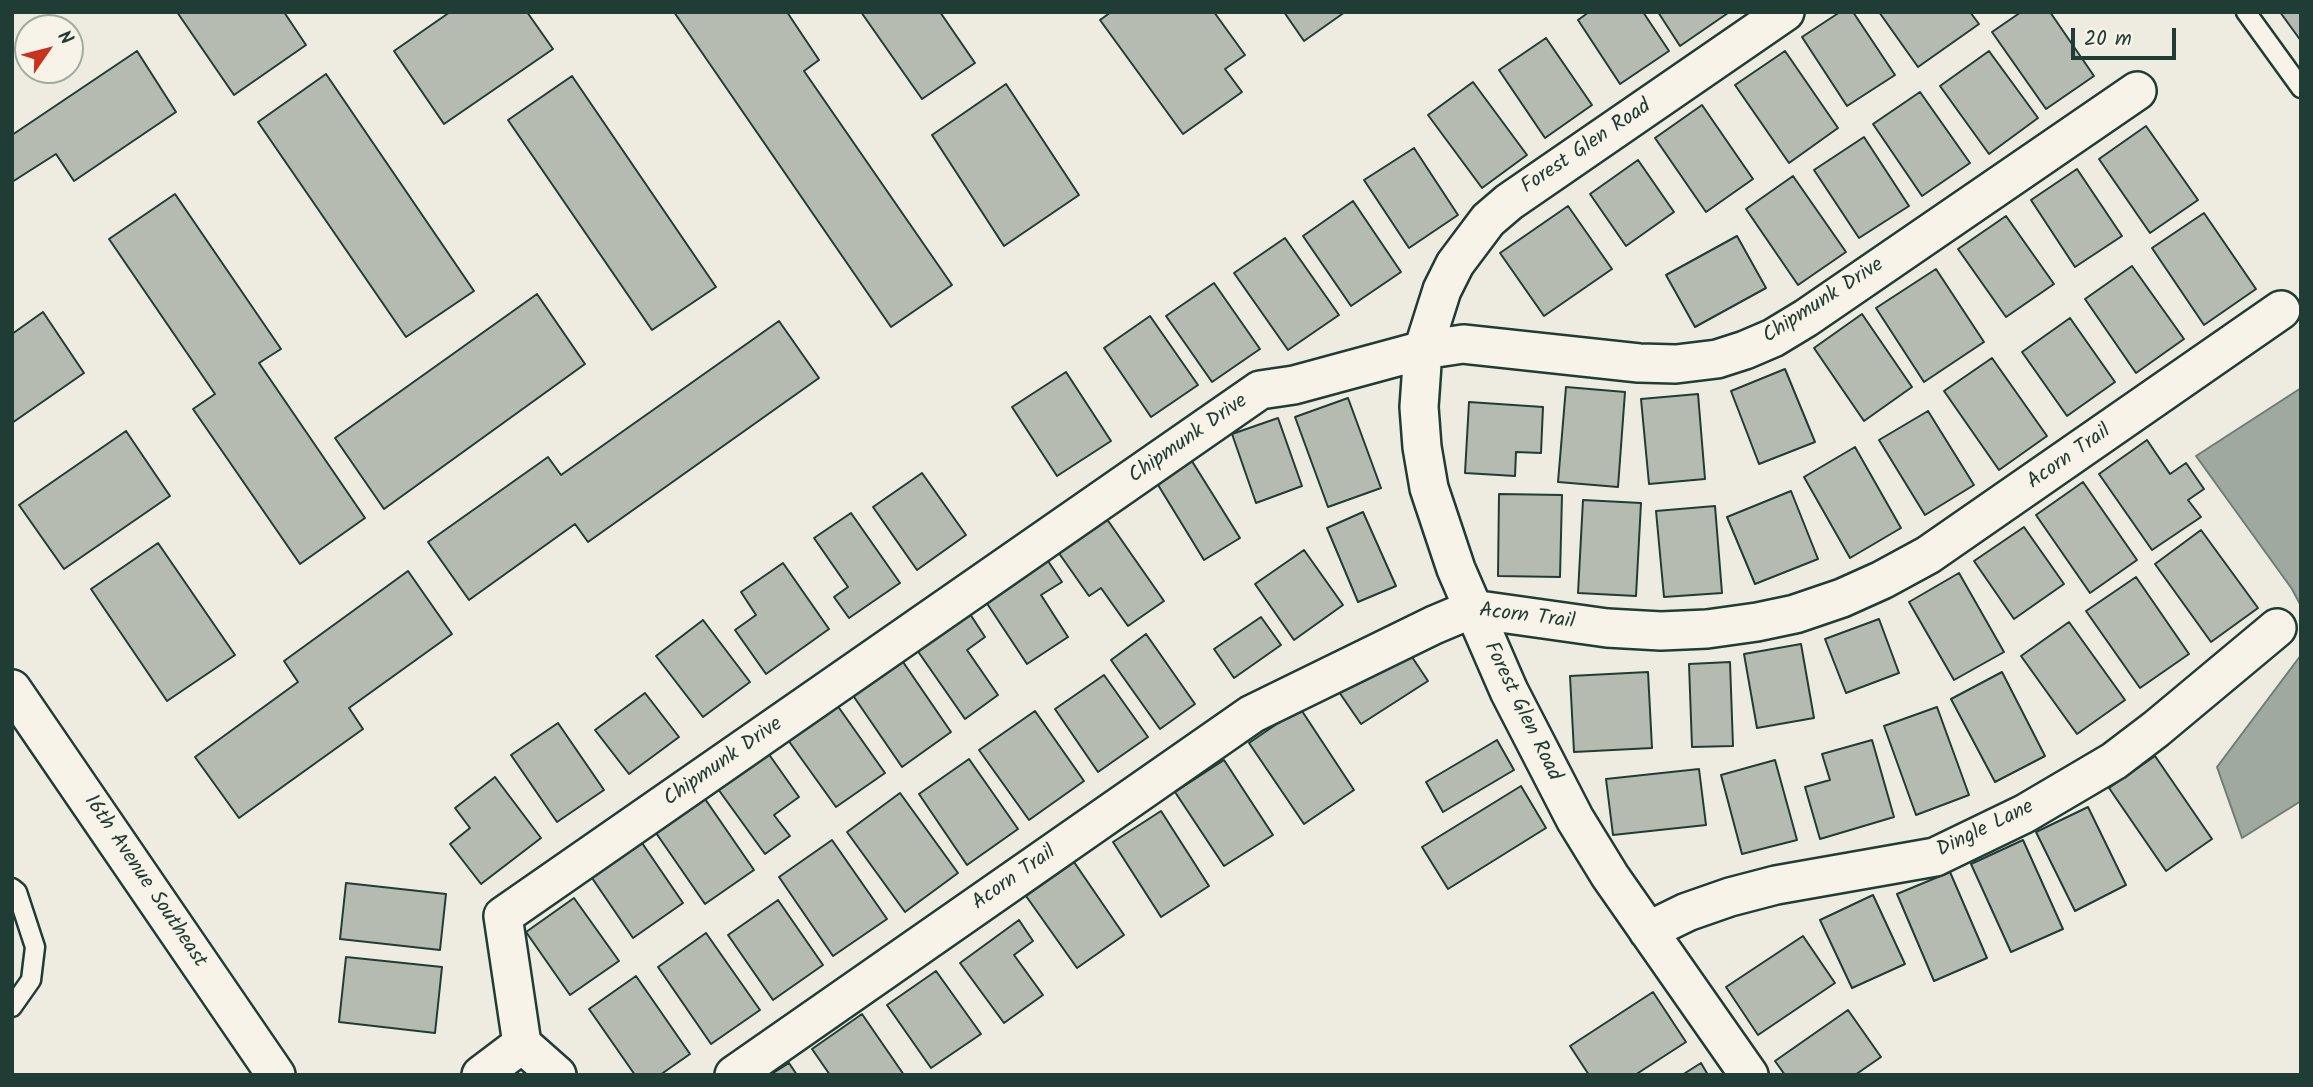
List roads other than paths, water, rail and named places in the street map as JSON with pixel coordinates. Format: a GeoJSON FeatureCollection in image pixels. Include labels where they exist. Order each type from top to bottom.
{"type":"FeatureCollection","features":[{"type":"Feature","properties":{"kind":"street","name":"Forest Glen Road"},"geometry":{"type":"LineString","coordinates":[[1749,1075],[1610,876],[1575,819],[1509,691],[1456,569],[1429,488],[1419,407],[1423,350],[1442,290],[1455,264],[1488,220],[1509,202],[1785,12]]}},
{"type":"Feature","properties":{"kind":"street","name":"Chipmunk Drive"},"geometry":{"type":"LineString","coordinates":[[522,1044],[503,916],[1260,390],[1294,385],[1423,350],[1463,344],[1639,363],[1676,364],[1717,359],[1745,350],[1773,338],[1806,317],[2137,91]]}},
{"type":"Feature","properties":{"kind":"street","name":"Acorn Trail"},"geometry":{"type":"LineString","coordinates":[[734,1075],[1252,714],[1472,609],[1607,628],[1661,631],[1707,629],[1757,622],[1795,614],[1842,598],[1928,555],[2281,310]]}},
{"type":"Feature","properties":{"kind":"street","name":"Dingle Lane"},"geometry":{"type":"LineString","coordinates":[[1648,931],[1687,912],[1730,897],[1776,885],[1935,856],[2013,819],[2114,761],[2277,628]]}},
{"type":"Feature","properties":{"kind":"street","name":"16th Avenue Southeast"},"geometry":{"type":"LineString","coordinates":[[12,689],[276,1075]]}},
{"type":"Feature","properties":{"kind":"street"},"geometry":{"type":"LineString","coordinates":[[481,1075],[522,1044],[557,1075]]}},
{"type":"Feature","properties":{"kind":"lane"},"geometry":{"type":"LineString","coordinates":[[2246,12],[2301,88]]}},
{"type":"Feature","properties":{"kind":"lane"},"geometry":{"type":"LineString","coordinates":[[12,888],[17,892],[35,947],[31,980],[12,1007]]}}]}
